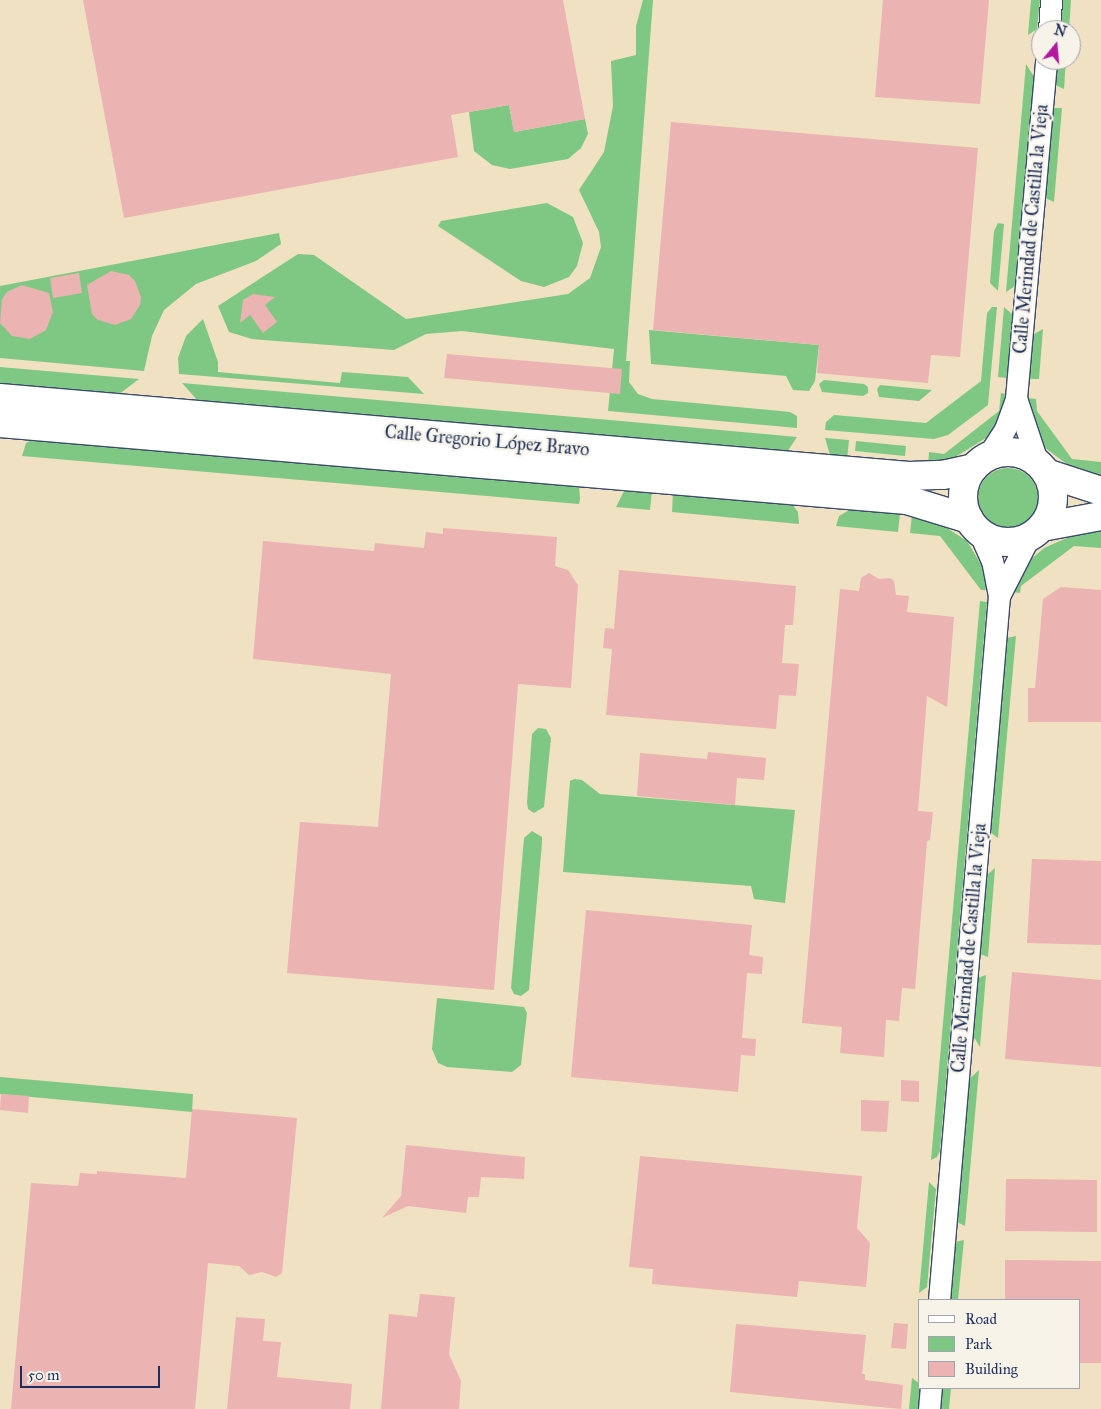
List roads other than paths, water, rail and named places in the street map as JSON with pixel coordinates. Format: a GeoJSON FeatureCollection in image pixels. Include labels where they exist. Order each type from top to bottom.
{"type":"FeatureCollection","features":[{"type":"Feature","properties":{"kind":"main road","name":"Calle Gregorio López Bravo"},"geometry":{"type":"LineString","coordinates":[[0,398],[909,476],[943,475],[980,462]]}},
{"type":"Feature","properties":{"kind":"main road","name":"Calle Gregorio López Bravo"},"geometry":{"type":"LineString","coordinates":[[0,423],[907,500],[973,525]]}},
{"type":"Feature","properties":{"kind":"main road"},"geometry":{"type":"LineString","coordinates":[[1101,491],[1042,468],[1019,453],[997,453],[980,462],[963,493],[973,525],[1002,541],[1101,516]]}},
{"type":"Feature","properties":{"kind":"main road"},"geometry":{"type":"LineString","coordinates":[[1036,532],[1053,500],[1042,468]]}},
{"type":"Feature","properties":{"kind":"street"},"geometry":{"type":"LineString","coordinates":[[1050,20],[1051,0]]}},
{"type":"Feature","properties":{"kind":"street","name":"Calle Merindad de Castilla la Vieja"},"geometry":{"type":"LineString","coordinates":[[980,462],[1005,429],[1016,398],[1045,70]]}},
{"type":"Feature","properties":{"kind":"street","name":"Calle Merindad de Castilla la Vieja"},"geometry":{"type":"LineString","coordinates":[[1016,398],[1042,468]]}},
{"type":"Feature","properties":{"kind":"street","name":"Calle Merindad de Castilla la Vieja"},"geometry":{"type":"LineString","coordinates":[[938,1299],[999,596],[992,561],[973,525]]}},
{"type":"Feature","properties":{"kind":"street","name":"Calle Merindad de Castilla la Vieja"},"geometry":{"type":"LineString","coordinates":[[999,596],[1036,532]]}},
{"type":"Feature","properties":{"kind":"street"},"geometry":{"type":"LineString","coordinates":[[929,1409],[931,1389]]}}]}
